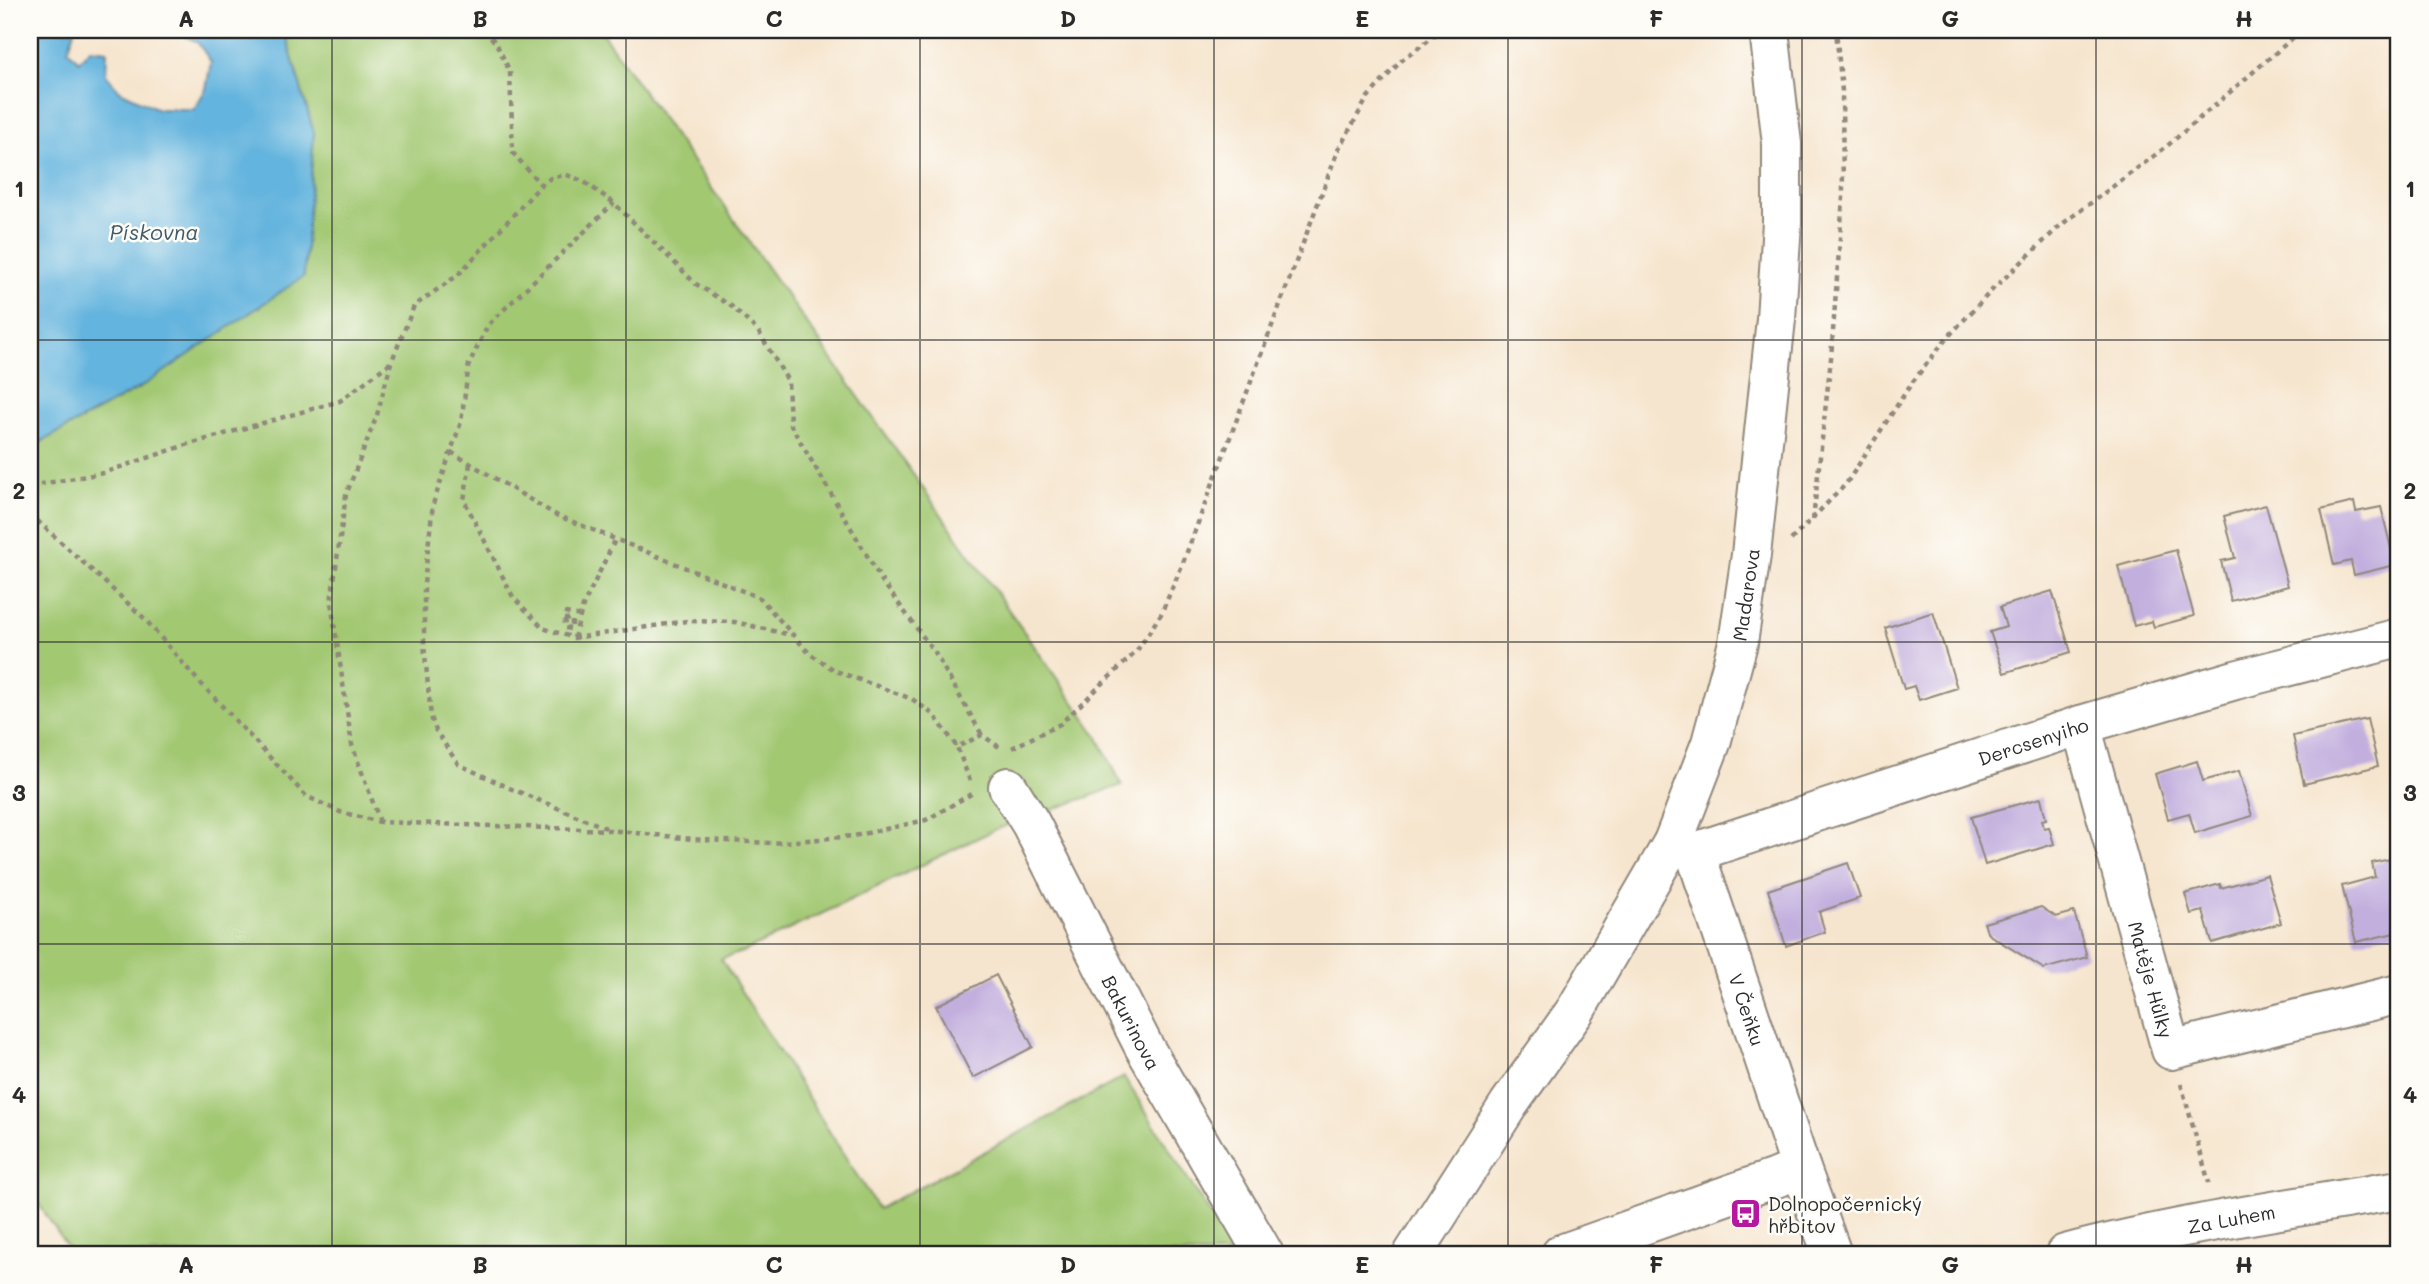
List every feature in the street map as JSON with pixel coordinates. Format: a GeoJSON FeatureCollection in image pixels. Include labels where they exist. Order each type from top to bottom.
{"type":"FeatureCollection","features":[{"type":"Feature","properties":{"kind":"street","name":"Madarova"},"geometry":{"type":"LineString","coordinates":[[1413,1254],[1509,1104],[1575,1011],[1684,847],[1738,643],[1751,555],[1776,320],[1783,222],[1782,144],[1769,30]]}},
{"type":"Feature","properties":{"kind":"street","name":"Dercsenyiho"},"geometry":{"type":"LineString","coordinates":[[1684,847],[2081,725],[2235,680],[2399,638]]}},
{"type":"Feature","properties":{"kind":"street","name":"Matěje Hůlky"},"geometry":{"type":"LineString","coordinates":[[2081,725],[2171,1050],[2399,994]]}},
{"type":"Feature","properties":{"kind":"street","name":"Bakurinova"},"geometry":{"type":"LineString","coordinates":[[996,777],[1031,824],[1143,1045],[1264,1254]]}},
{"type":"Feature","properties":{"kind":"street","name":"V Čeňku"},"geometry":{"type":"LineString","coordinates":[[1684,847],[1832,1254]]}},
{"type":"Feature","properties":{"kind":"street"},"geometry":{"type":"LineString","coordinates":[[1561,1254],[1801,1169]]}},
{"type":"Feature","properties":{"kind":"street","name":"Za Luhem"},"geometry":{"type":"LineString","coordinates":[[2065,1254],[2213,1221],[2399,1190]]}},
{"type":"Feature","properties":{"kind":"path"},"geometry":{"type":"LineString","coordinates":[[484,30],[496,43],[510,72],[513,153],[541,185]]}},
{"type":"Feature","properties":{"kind":"path"},"geometry":{"type":"LineString","coordinates":[[30,514],[144,618],[306,796],[340,812],[380,822],[609,830],[702,840],[773,843],[854,836],[926,820],[996,777],[1060,724],[1136,652],[1161,614],[1181,568],[1338,150],[1368,97],[1401,61],[1442,30]]}},
{"type":"Feature","properties":{"kind":"path"},"geometry":{"type":"LineString","coordinates":[[1813,520],[1831,358],[1843,197],[1842,91],[1836,30]]}},
{"type":"Feature","properties":{"kind":"path"},"geometry":{"type":"LineString","coordinates":[[1751,555],[1787,543],[1813,520],[1846,484],[1911,384],[1946,339],[1994,288],[2061,225],[2166,147],[2302,30]]}},
{"type":"Feature","properties":{"kind":"path"},"geometry":{"type":"LineString","coordinates":[[380,822],[352,745],[331,602],[346,495],[377,415],[391,363],[414,306],[458,275],[541,185],[552,177],[567,175],[583,181],[614,203],[696,284],[731,306],[758,331],[788,381],[790,424],[882,581],[935,653],[982,735]]}},
{"type":"Feature","properties":{"kind":"path"},"geometry":{"type":"LineString","coordinates":[[609,830],[458,764],[436,731],[431,717],[424,644],[424,584],[433,504],[461,422],[469,364],[488,325],[614,203]]}},
{"type":"Feature","properties":{"kind":"path"},"geometry":{"type":"LineString","coordinates":[[30,486],[103,473],[186,445],[340,401],[391,363]]}},
{"type":"Feature","properties":{"kind":"path"},"geometry":{"type":"LineString","coordinates":[[451,452],[556,515],[760,598],[810,654],[836,671],[912,699],[934,715],[957,747]]}},
{"type":"Feature","properties":{"kind":"path"},"geometry":{"type":"LineString","coordinates":[[470,464],[464,500],[513,597],[543,628],[574,638],[687,621],[735,622],[792,636]]}},
{"type":"Feature","properties":{"kind":"path"},"geometry":{"type":"LineString","coordinates":[[574,638],[580,616],[615,540]]}},
{"type":"Feature","properties":{"kind":"path"},"geometry":{"type":"LineString","coordinates":[[564,619],[566,613],[580,616]]}},
{"type":"Feature","properties":{"kind":"path"},"geometry":{"type":"LineString","coordinates":[[2171,1050],[2208,1173],[2213,1221]]}},
{"type":"Feature","properties":{"kind":"green space"},"geometry":{"type":"Polygon","coordinates":[[[284,30],[600,30],[1096,734],[1122,785],[994,830],[745,951],[721,959],[878,1209],[1124,1077],[1235,1254],[72,1254],[30,1191],[30,448],[143,386],[314,133],[284,30]]]}},
{"type":"Feature","properties":{"kind":"water","name":"Pískovna"},"geometry":{"type":"Polygon","coordinates":[[[30,30],[75,30],[68,50],[79,61],[90,49],[107,51],[106,75],[120,91],[158,109],[194,109],[206,89],[211,62],[198,43],[175,30],[284,30],[314,133],[304,276],[143,386],[30,448],[30,30]]]}},
{"type":"Feature","properties":{"kind":"building"},"geometry":{"type":"Polygon","coordinates":[[[2354,502],[2356,512],[2381,507],[2395,565],[2354,575],[2351,561],[2334,565],[2321,510],[2354,502]]]}},
{"type":"Feature","properties":{"kind":"building"},"geometry":{"type":"Polygon","coordinates":[[[2266,505],[2288,586],[2231,601],[2221,561],[2235,558],[2224,516],[2266,505]]]}},
{"type":"Feature","properties":{"kind":"building"},"geometry":{"type":"Polygon","coordinates":[[[2176,550],[2194,616],[2154,627],[2152,621],[2134,626],[2118,566],[2176,550]]]}},
{"type":"Feature","properties":{"kind":"building"},"geometry":{"type":"Polygon","coordinates":[[[2052,591],[2071,652],[2004,673],[1990,632],[2006,627],[2000,607],[2052,591]]]}},
{"type":"Feature","properties":{"kind":"building"},"geometry":{"type":"Polygon","coordinates":[[[1933,612],[1957,688],[1919,700],[1914,686],[1904,689],[1885,628],[1933,612]]]}},
{"type":"Feature","properties":{"kind":"building"},"geometry":{"type":"Polygon","coordinates":[[[2367,719],[2378,766],[2304,784],[2293,736],[2367,719]]]}},
{"type":"Feature","properties":{"kind":"building"},"geometry":{"type":"Polygon","coordinates":[[[2197,761],[2203,781],[2239,771],[2252,816],[2195,833],[2189,813],[2168,819],[2155,774],[2197,761]]]}},
{"type":"Feature","properties":{"kind":"building"},"geometry":{"type":"Polygon","coordinates":[[[2041,798],[2046,819],[2042,820],[2044,828],[2049,827],[2054,844],[1985,865],[1971,817],[2041,798]]]}},
{"type":"Feature","properties":{"kind":"building"},"geometry":{"type":"Polygon","coordinates":[[[2399,857],[2399,932],[2356,942],[2342,886],[2375,877],[2372,863],[2399,857]]]}},
{"type":"Feature","properties":{"kind":"building"},"geometry":{"type":"Polygon","coordinates":[[[1848,863],[1860,898],[1819,912],[1825,932],[1786,946],[1768,890],[1848,863]]]}},
{"type":"Feature","properties":{"kind":"building"},"geometry":{"type":"Polygon","coordinates":[[[2267,875],[2281,923],[2212,943],[2203,911],[2191,914],[2185,894],[2220,884],[2221,888],[2267,875]]]}},
{"type":"Feature","properties":{"kind":"building"},"geometry":{"type":"Polygon","coordinates":[[[2041,907],[2056,917],[2074,912],[2087,957],[2044,969],[1988,934],[1984,923],[2041,907]]]}},
{"type":"Feature","properties":{"kind":"building"},"geometry":{"type":"Polygon","coordinates":[[[996,975],[1033,1047],[973,1078],[936,1006],[996,975]]]}},
{"type":"Feature","properties":{"kind":"place","name":"Dolnopočernický hřbitov"},"geometry":{"type":"Point","coordinates":[1745,1214]}}]}
